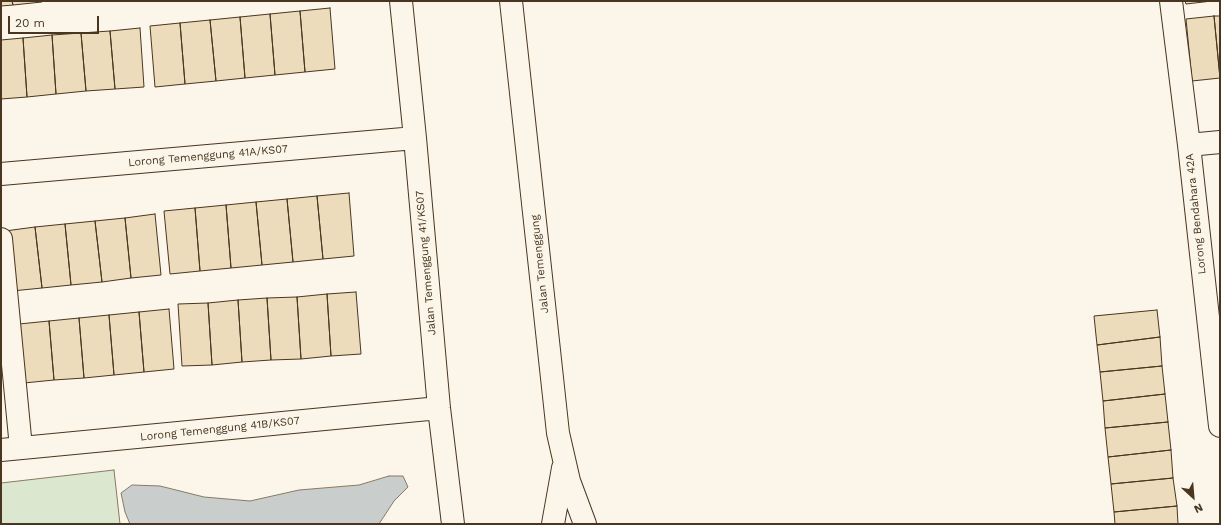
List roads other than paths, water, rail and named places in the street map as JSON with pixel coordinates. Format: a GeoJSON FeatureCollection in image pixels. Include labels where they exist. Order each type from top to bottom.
{"type":"FeatureCollection","features":[{"type":"Feature","properties":{"kind":"street","name":"Jalan Temenggung 41/KS07"},"geometry":{"type":"LineString","coordinates":[[401,1],[415,138],[439,408],[453,524]]}},
{"type":"Feature","properties":{"kind":"street","name":"Jalan Temenggung"},"geometry":{"type":"LineString","coordinates":[[511,1],[558,433],[569,481],[585,524]]}},
{"type":"Feature","properties":{"kind":"street","name":"Lorong Bendahara 42A"},"geometry":{"type":"LineString","coordinates":[[1171,1],[1220,426]]}},
{"type":"Feature","properties":{"kind":"street","name":"Lorong Temenggung 41A/KS07"},"geometry":{"type":"LineString","coordinates":[[1,174],[415,138]]}},
{"type":"Feature","properties":{"kind":"street"},"geometry":{"type":"LineString","coordinates":[[1188,146],[1220,142]]}},
{"type":"Feature","properties":{"kind":"street"},"geometry":{"type":"LineString","coordinates":[[1,239],[11,449]]}},
{"type":"Feature","properties":{"kind":"street","name":"Lorong Temenggung 41B/KS07"},"geometry":{"type":"LineString","coordinates":[[11,449],[439,408]]}},
{"type":"Feature","properties":{"kind":"street"},"geometry":{"type":"LineString","coordinates":[[553,524],[565,461]]}}]}
